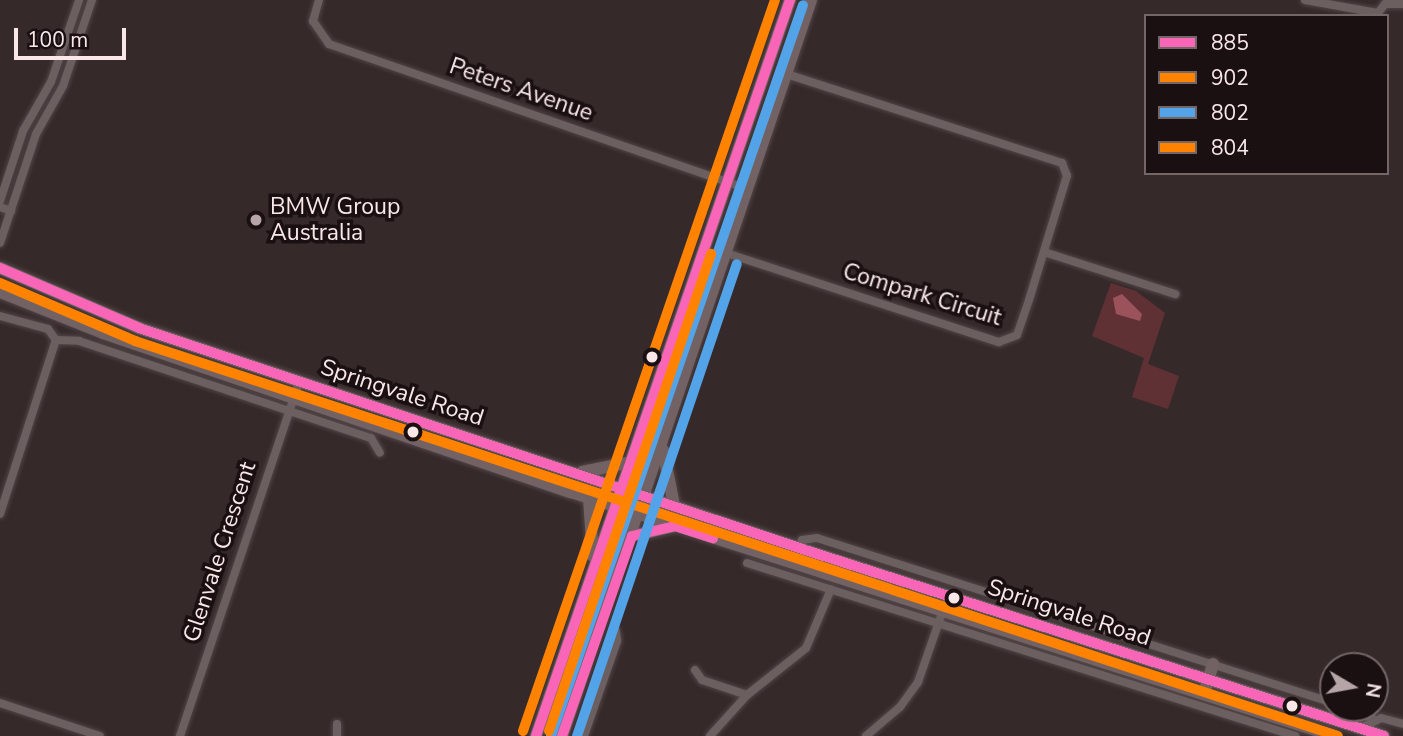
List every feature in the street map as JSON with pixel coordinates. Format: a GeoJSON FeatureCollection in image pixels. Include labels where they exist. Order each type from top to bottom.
{"type":"FeatureCollection","features":[{"type":"Feature","properties":{"kind":"highway"},"geometry":{"type":"LineString","coordinates":[[536,736],[627,463],[729,183],[790,0]]}},
{"type":"Feature","properties":{"kind":"highway"},"geometry":{"type":"LineString","coordinates":[[562,736],[632,536],[811,0]]}},
{"type":"Feature","properties":{"kind":"highway","name":"Springvale Road"},"geometry":{"type":"LineString","coordinates":[[0,268],[113,319],[795,547],[1319,715]]}},
{"type":"Feature","properties":{"kind":"highway","name":"Springvale Road"},"geometry":{"type":"LineString","coordinates":[[0,292],[100,332],[589,498],[790,562],[942,617],[1139,680],[1203,695],[1334,736]]}},
{"type":"Feature","properties":{"kind":"highway"},"geometry":{"type":"LineString","coordinates":[[662,446],[674,505]]}},
{"type":"Feature","properties":{"kind":"highway"},"geometry":{"type":"LineString","coordinates":[[578,473],[627,463]]}},
{"type":"Feature","properties":{"kind":"highway"},"geometry":{"type":"LineString","coordinates":[[589,498],[593,567]]}},
{"type":"Feature","properties":{"kind":"highway"},"geometry":{"type":"LineString","coordinates":[[632,536],[675,526]]}},
{"type":"Feature","properties":{"kind":"highway"},"geometry":{"type":"LineString","coordinates":[[1203,695],[1213,664]]}},
{"type":"Feature","properties":{"kind":"highway","name":"Springvale Road"},"geometry":{"type":"LineString","coordinates":[[1340,722],[1384,736]]}},
{"type":"Feature","properties":{"kind":"street"},"geometry":{"type":"LineString","coordinates":[[0,201],[23,131],[51,82],[79,0]]}},
{"type":"Feature","properties":{"kind":"street"},"geometry":{"type":"LineString","coordinates":[[0,243],[36,134],[63,86],[92,0]]}},
{"type":"Feature","properties":{"kind":"street","name":"Peters Avenue"},"geometry":{"type":"LineString","coordinates":[[319,0],[313,21],[322,38],[394,66],[747,189]]}},
{"type":"Feature","properties":{"kind":"street"},"geometry":{"type":"LineString","coordinates":[[1305,0],[1378,13],[1385,4],[1403,4]]}},
{"type":"Feature","properties":{"kind":"street"},"geometry":{"type":"LineString","coordinates":[[68,34],[80,37]]}},
{"type":"Feature","properties":{"kind":"street"},"geometry":{"type":"LineString","coordinates":[[394,66],[398,56]]}},
{"type":"Feature","properties":{"kind":"street","name":"Compark Circuit"},"geometry":{"type":"LineString","coordinates":[[726,254],[999,342],[1017,335],[1067,176],[1062,163],[786,74]]}},
{"type":"Feature","properties":{"kind":"street"},"geometry":{"type":"LineString","coordinates":[[51,82],[63,86]]}},
{"type":"Feature","properties":{"kind":"street"},"geometry":{"type":"LineString","coordinates":[[0,207],[11,211]]}},
{"type":"Feature","properties":{"kind":"street"},"geometry":{"type":"LineString","coordinates":[[1044,252],[1175,294]]}},
{"type":"Feature","properties":{"kind":"street"},"geometry":{"type":"LineString","coordinates":[[0,316],[48,329],[56,340]]}},
{"type":"Feature","properties":{"kind":"street"},"geometry":{"type":"LineString","coordinates":[[56,340],[79,341],[371,438],[380,453]]}},
{"type":"Feature","properties":{"kind":"street"},"geometry":{"type":"LineString","coordinates":[[0,514],[56,340]]}},
{"type":"Feature","properties":{"kind":"street","name":"Glenvale Crescent"},"geometry":{"type":"LineString","coordinates":[[180,736],[299,382]]}},
{"type":"Feature","properties":{"kind":"street"},"geometry":{"type":"LineString","coordinates":[[790,562],[795,547],[802,540],[817,538],[1319,698]]}},
{"type":"Feature","properties":{"kind":"street"},"geometry":{"type":"LineString","coordinates":[[755,551],[760,567]]}},
{"type":"Feature","properties":{"kind":"street"},"geometry":{"type":"LineString","coordinates":[[747,563],[831,589],[942,617]]}},
{"type":"Feature","properties":{"kind":"street"},"geometry":{"type":"LineString","coordinates":[[710,736],[747,695],[806,648],[831,589]]}},
{"type":"Feature","properties":{"kind":"street"},"geometry":{"type":"LineString","coordinates":[[866,736],[908,698],[926,664],[948,596]]}},
{"type":"Feature","properties":{"kind":"street"},"geometry":{"type":"LineString","coordinates":[[584,736],[617,641],[616,631]]}},
{"type":"Feature","properties":{"kind":"street"},"geometry":{"type":"LineString","coordinates":[[695,670],[702,680],[747,695]]}},
{"type":"Feature","properties":{"kind":"street"},"geometry":{"type":"LineString","coordinates":[[1139,680],[1295,736]]}},
{"type":"Feature","properties":{"kind":"street"},"geometry":{"type":"LineString","coordinates":[[0,703],[100,736]]}},
{"type":"Feature","properties":{"kind":"street"},"geometry":{"type":"LineString","coordinates":[[1360,729],[1370,722]]}},
{"type":"Feature","properties":{"kind":"street"},"geometry":{"type":"LineString","coordinates":[[337,724],[337,736]]}},
{"type":"Feature","properties":{"kind":"shaded area"},"geometry":{"type":"Polygon","coordinates":[[[1111,283],[1136,291],[1165,313],[1148,364],[1179,376],[1168,409],[1132,397],[1144,358],[1092,336],[1111,283]]]}},
{"type":"Feature","properties":{"kind":"shaded area"},"geometry":{"type":"Polygon","coordinates":[[[1122,294],[1142,314],[1140,321],[1116,314],[1113,298],[1122,294]]]}},
{"type":"Feature","properties":{"kind":"transit line","name":"804"},"geometry":{"type":"LineString","coordinates":[[523,731],[775,0]]}},
{"type":"Feature","properties":{"kind":"transit line","name":"885"},"geometry":{"type":"LineString","coordinates":[[536,736],[790,0]]}},
{"type":"Feature","properties":{"kind":"transit line","name":"802"},"geometry":{"type":"LineString","coordinates":[[551,736],[803,5]]}},
{"type":"Feature","properties":{"kind":"transit line","name":"804"},"geometry":{"type":"LineString","coordinates":[[549,731],[711,254]]}},
{"type":"Feature","properties":{"kind":"transit line","name":"802"},"geometry":{"type":"LineString","coordinates":[[577,736],[737,264]]}},
{"type":"Feature","properties":{"kind":"transit line","name":"885"},"geometry":{"type":"LineString","coordinates":[[0,268],[139,328],[802,549],[1384,736]]}},
{"type":"Feature","properties":{"kind":"transit line","name":"902"},"geometry":{"type":"LineString","coordinates":[[0,283],[135,341],[1338,736]]}},
{"type":"Feature","properties":{"kind":"transit line","name":"885"},"geometry":{"type":"LineString","coordinates":[[562,736],[632,536],[675,526],[713,538]]}},
{"type":"Feature","properties":{"kind":"place","name":"BMW Group Australia"},"geometry":{"type":"Point","coordinates":[256,220]}}]}
